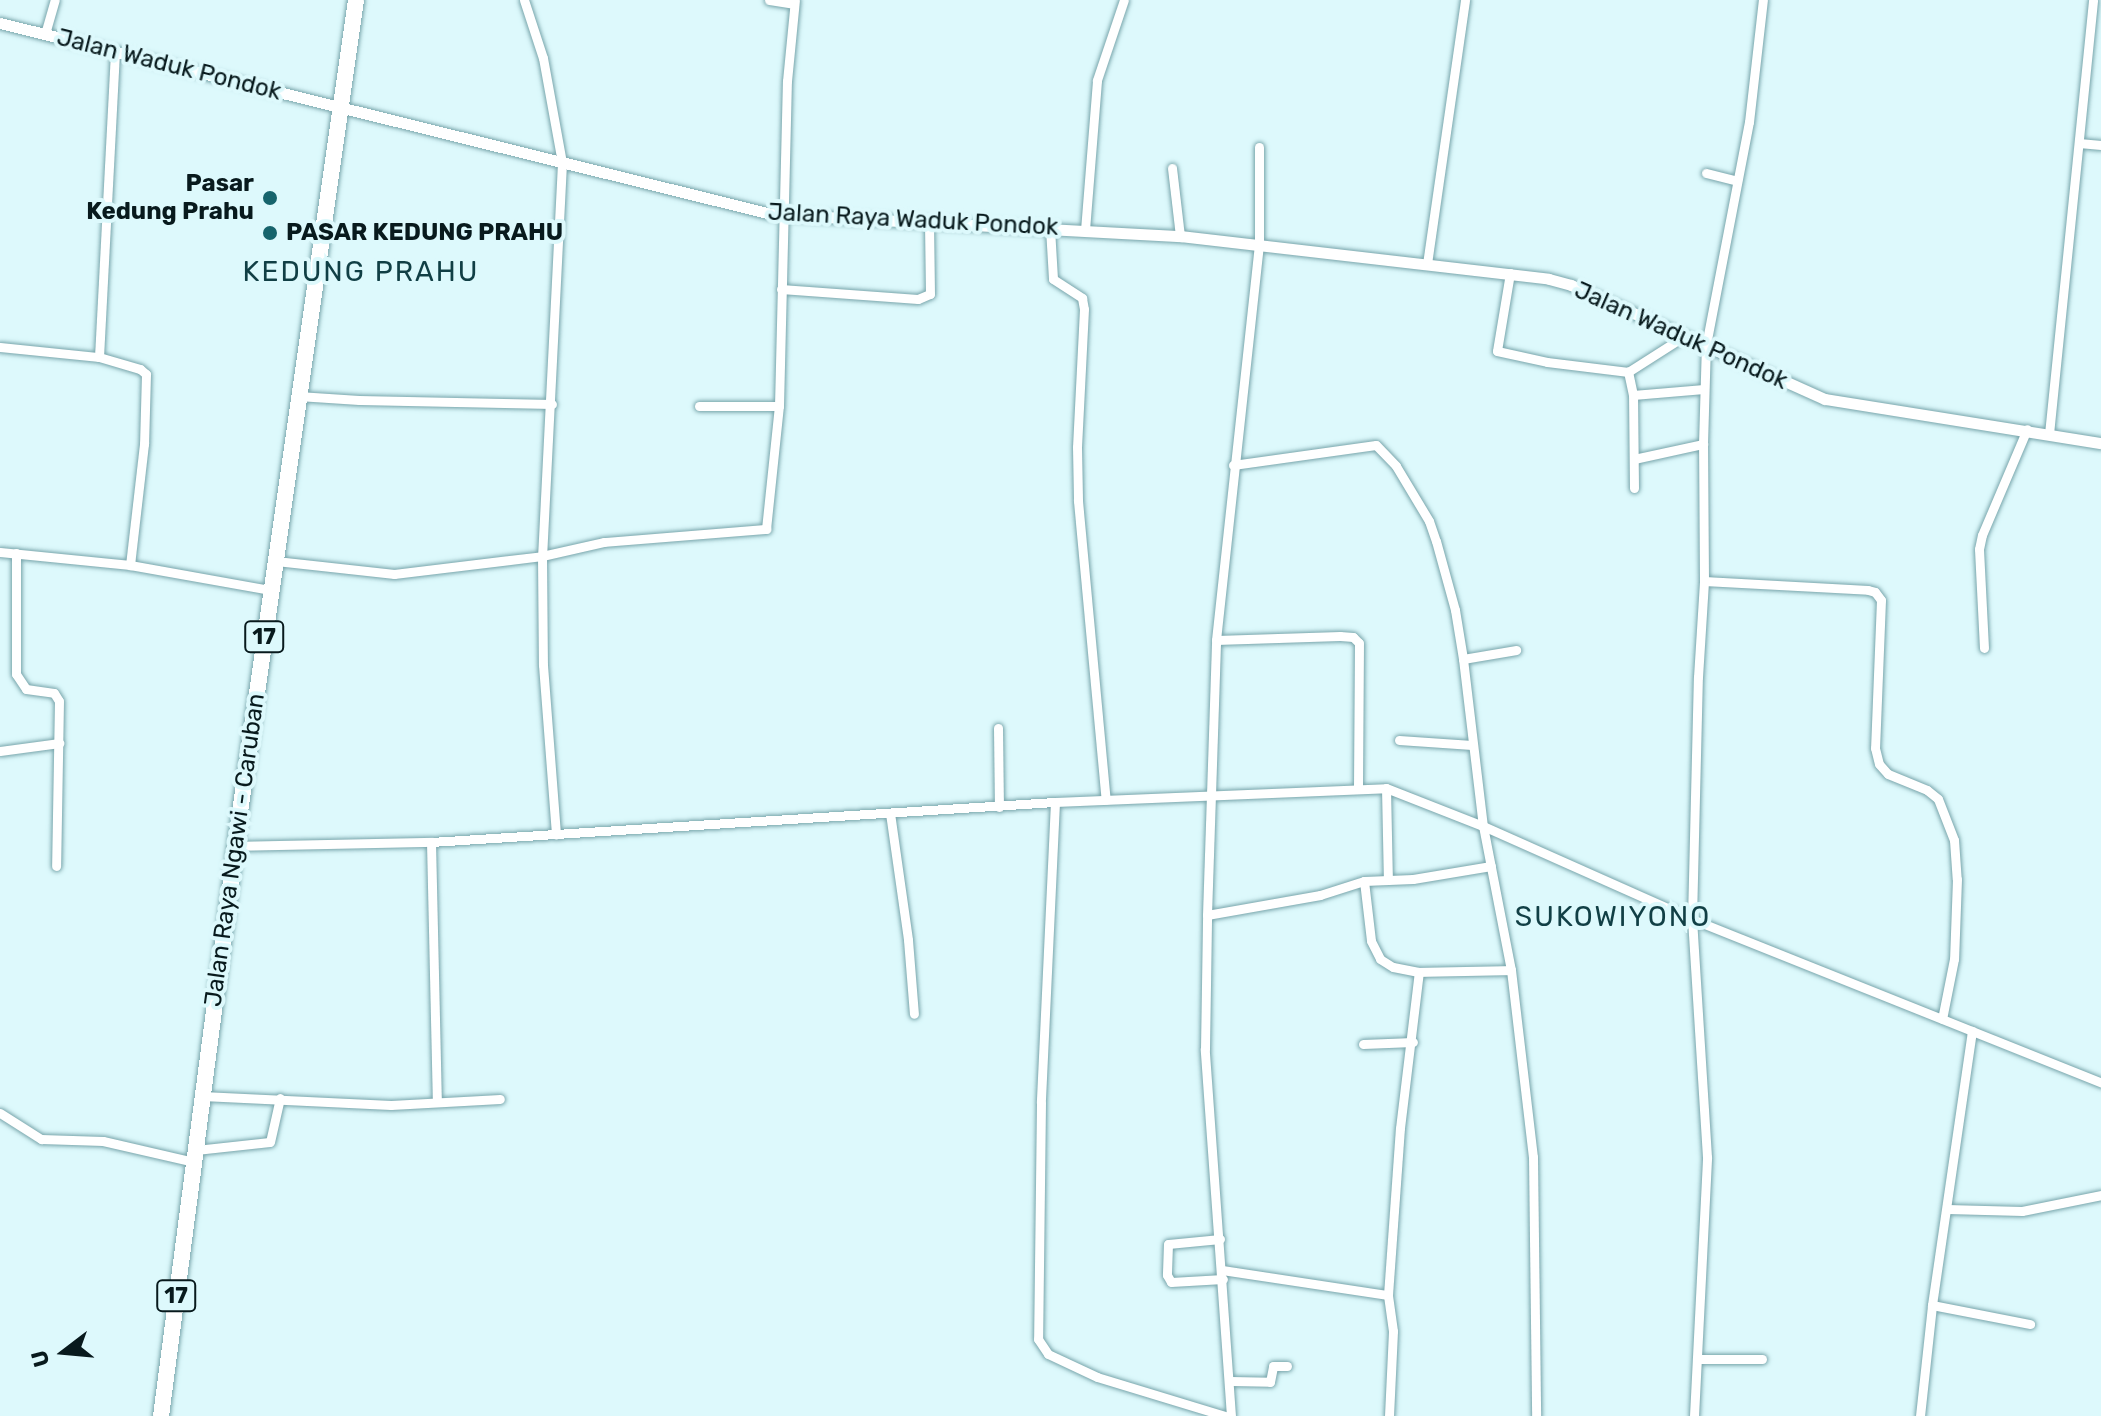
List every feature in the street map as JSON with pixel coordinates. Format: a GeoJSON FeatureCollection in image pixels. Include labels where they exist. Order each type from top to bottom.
{"type":"FeatureCollection","features":[{"type":"Feature","properties":{"kind":"highway","name":"Jalan Raya Ngawi - Caruban"},"geometry":{"type":"LineString","coordinates":[[161,1416],[235,846],[356,0]]}},
{"type":"Feature","properties":{"kind":"street"},"geometry":{"type":"LineString","coordinates":[[45,34],[55,0]]}},
{"type":"Feature","properties":{"kind":"street"},"geometry":{"type":"LineString","coordinates":[[524,0],[554,105],[562,163],[542,556],[543,665],[556,835]]}},
{"type":"Feature","properties":{"kind":"street"},"geometry":{"type":"LineString","coordinates":[[276,561],[394,574],[542,556],[604,542],[708,532],[762,532],[769,521],[779,406],[787,81],[795,2],[769,0]]}},
{"type":"Feature","properties":{"kind":"street"},"geometry":{"type":"LineString","coordinates":[[1085,230],[1097,80],[1124,0]]}},
{"type":"Feature","properties":{"kind":"street"},"geometry":{"type":"LineString","coordinates":[[1427,264],[1465,0]]}},
{"type":"Feature","properties":{"kind":"street"},"geometry":{"type":"LineString","coordinates":[[1694,1416],[1707,1157],[1692,919],[1698,677],[1704,581],[1706,345],[1749,122],[1763,0]]}},
{"type":"Feature","properties":{"kind":"street"},"geometry":{"type":"LineString","coordinates":[[2049,434],[2093,0]]}},
{"type":"Feature","properties":{"kind":"street","name":"Jalan Waduk Pondok"},"geometry":{"type":"LineString","coordinates":[[0,23],[339,108]]}},
{"type":"Feature","properties":{"kind":"street"},"geometry":{"type":"LineString","coordinates":[[99,357],[115,51]]}},
{"type":"Feature","properties":{"kind":"street","name":"Jalan Raya Waduk Pondok"},"geometry":{"type":"LineString","coordinates":[[339,108],[783,216],[1085,230],[1180,236],[1259,246]]}},
{"type":"Feature","properties":{"kind":"street"},"geometry":{"type":"LineString","coordinates":[[2079,143],[2101,145]]}},
{"type":"Feature","properties":{"kind":"street"},"geometry":{"type":"LineString","coordinates":[[1231,1416],[1231,1381],[1205,1049],[1207,915],[1216,640],[1259,246],[1259,147]]}},
{"type":"Feature","properties":{"kind":"street"},"geometry":{"type":"LineString","coordinates":[[1172,168],[1180,236]]}},
{"type":"Feature","properties":{"kind":"street"},"geometry":{"type":"LineString","coordinates":[[1706,173],[1737,181]]}},
{"type":"Feature","properties":{"kind":"street"},"geometry":{"type":"LineString","coordinates":[[781,289],[918,299],[930,294],[929,223]]}},
{"type":"Feature","properties":{"kind":"street"},"geometry":{"type":"LineString","coordinates":[[1050,228],[1053,279],[1082,298],[1084,309],[1077,447],[1078,501],[1106,800]]}},
{"type":"Feature","properties":{"kind":"street","name":"Jalan Waduk Pondok"},"geometry":{"type":"LineString","coordinates":[[1259,246],[1510,273],[1571,285],[1825,399],[2101,443]]}},
{"type":"Feature","properties":{"kind":"street"},"geometry":{"type":"LineString","coordinates":[[1510,273],[1497,351],[1547,362],[1628,372],[1683,337]]}},
{"type":"Feature","properties":{"kind":"street"},"geometry":{"type":"LineString","coordinates":[[0,347],[99,357],[140,369],[147,381],[138,516],[130,565]]}},
{"type":"Feature","properties":{"kind":"street"},"geometry":{"type":"LineString","coordinates":[[1628,372],[1633,395],[1634,488]]}},
{"type":"Feature","properties":{"kind":"street"},"geometry":{"type":"LineString","coordinates":[[1633,395],[1704,389]]}},
{"type":"Feature","properties":{"kind":"street"},"geometry":{"type":"LineString","coordinates":[[298,396],[552,404]]}},
{"type":"Feature","properties":{"kind":"street"},"geometry":{"type":"LineString","coordinates":[[699,406],[779,406]]}},
{"type":"Feature","properties":{"kind":"street"},"geometry":{"type":"LineString","coordinates":[[1984,648],[1979,549],[1982,535],[2027,429]]}},
{"type":"Feature","properties":{"kind":"street"},"geometry":{"type":"LineString","coordinates":[[1634,459],[1703,444]]}},
{"type":"Feature","properties":{"kind":"street"},"geometry":{"type":"LineString","coordinates":[[1233,465],[1376,445],[1386,453],[1429,521],[1455,610],[1483,826],[1511,970],[1533,1157],[1536,1416]]}},
{"type":"Feature","properties":{"kind":"street"},"geometry":{"type":"LineString","coordinates":[[0,552],[130,565],[271,590]]}},
{"type":"Feature","properties":{"kind":"street"},"geometry":{"type":"LineString","coordinates":[[16,553],[16,674],[26,689],[58,696],[56,866]]}},
{"type":"Feature","properties":{"kind":"street"},"geometry":{"type":"LineString","coordinates":[[1704,581],[1868,590],[1875,592],[1881,600],[1875,748],[1879,764],[1888,774],[1927,790],[1938,799],[1954,840],[1957,879],[1954,959],[1942,1019]]}},
{"type":"Feature","properties":{"kind":"street"},"geometry":{"type":"LineString","coordinates":[[1216,640],[1340,636],[1353,637],[1359,643],[1358,788]]}},
{"type":"Feature","properties":{"kind":"street"},"geometry":{"type":"LineString","coordinates":[[1463,659],[1516,650]]}},
{"type":"Feature","properties":{"kind":"street"},"geometry":{"type":"LineString","coordinates":[[998,728],[999,807]]}},
{"type":"Feature","properties":{"kind":"street"},"geometry":{"type":"LineString","coordinates":[[1399,740],[1472,745]]}},
{"type":"Feature","properties":{"kind":"street"},"geometry":{"type":"LineString","coordinates":[[0,751],[59,743]]}},
{"type":"Feature","properties":{"kind":"street"},"geometry":{"type":"LineString","coordinates":[[235,846],[431,842],[1055,802],[1386,788],[1483,826],[1692,919],[2101,1083]]}},
{"type":"Feature","properties":{"kind":"street"},"geometry":{"type":"LineString","coordinates":[[1386,788],[1388,880]]}},
{"type":"Feature","properties":{"kind":"street"},"geometry":{"type":"LineString","coordinates":[[1055,802],[1041,1103],[1038,1339],[1048,1354],[1071,1366],[1225,1416]]}},
{"type":"Feature","properties":{"kind":"street"},"geometry":{"type":"LineString","coordinates":[[890,813],[908,940],[914,1014]]}},
{"type":"Feature","properties":{"kind":"street"},"geometry":{"type":"LineString","coordinates":[[431,842],[437,1102]]}},
{"type":"Feature","properties":{"kind":"street"},"geometry":{"type":"LineString","coordinates":[[1207,915],[1320,895],[1364,881],[1491,866]]}},
{"type":"Feature","properties":{"kind":"street"},"geometry":{"type":"LineString","coordinates":[[1364,881],[1371,941],[1380,959],[1393,967],[1419,972],[1511,970]]}},
{"type":"Feature","properties":{"kind":"street"},"geometry":{"type":"LineString","coordinates":[[1389,1416],[1393,1331],[1388,1295],[1400,1128],[1413,1042],[1419,972]]}},
{"type":"Feature","properties":{"kind":"street"},"geometry":{"type":"LineString","coordinates":[[1920,1416],[1932,1305],[1972,1031]]}},
{"type":"Feature","properties":{"kind":"street"},"geometry":{"type":"LineString","coordinates":[[1363,1044],[1413,1042]]}},
{"type":"Feature","properties":{"kind":"street"},"geometry":{"type":"LineString","coordinates":[[202,1096],[391,1105],[500,1099]]}},
{"type":"Feature","properties":{"kind":"street"},"geometry":{"type":"LineString","coordinates":[[0,1113],[41,1139],[103,1141],[194,1163],[270,1142],[280,1098]]}},
{"type":"Feature","properties":{"kind":"street"},"geometry":{"type":"LineString","coordinates":[[1947,1209],[2022,1211],[2101,1195]]}},
{"type":"Feature","properties":{"kind":"street"},"geometry":{"type":"LineString","coordinates":[[1220,1239],[1168,1244],[1166,1263],[1171,1282],[1222,1275],[1388,1295]]}},
{"type":"Feature","properties":{"kind":"street"},"geometry":{"type":"LineString","coordinates":[[1932,1305],[2030,1324]]}},
{"type":"Feature","properties":{"kind":"street"},"geometry":{"type":"LineString","coordinates":[[1697,1359],[1762,1359]]}},
{"type":"Feature","properties":{"kind":"street"},"geometry":{"type":"LineString","coordinates":[[1231,1381],[1270,1382],[1273,1366],[1287,1366]]}},
{"type":"Feature","properties":{"kind":"place","name":"Pasar Kedung Prahu"},"geometry":{"type":"Point","coordinates":[270,198]}},
{"type":"Feature","properties":{"kind":"place","name":"PASAR KEDUNG PRAHU"},"geometry":{"type":"Point","coordinates":[270,233]}},
{"type":"Feature","properties":{"kind":"district","name":"KEDUNG PRAHU"},"geometry":{"type":"Point","coordinates":[361,272]}},
{"type":"Feature","properties":{"kind":"district","name":"SUKOWIYONO"},"geometry":{"type":"Point","coordinates":[1613,917]}}]}
